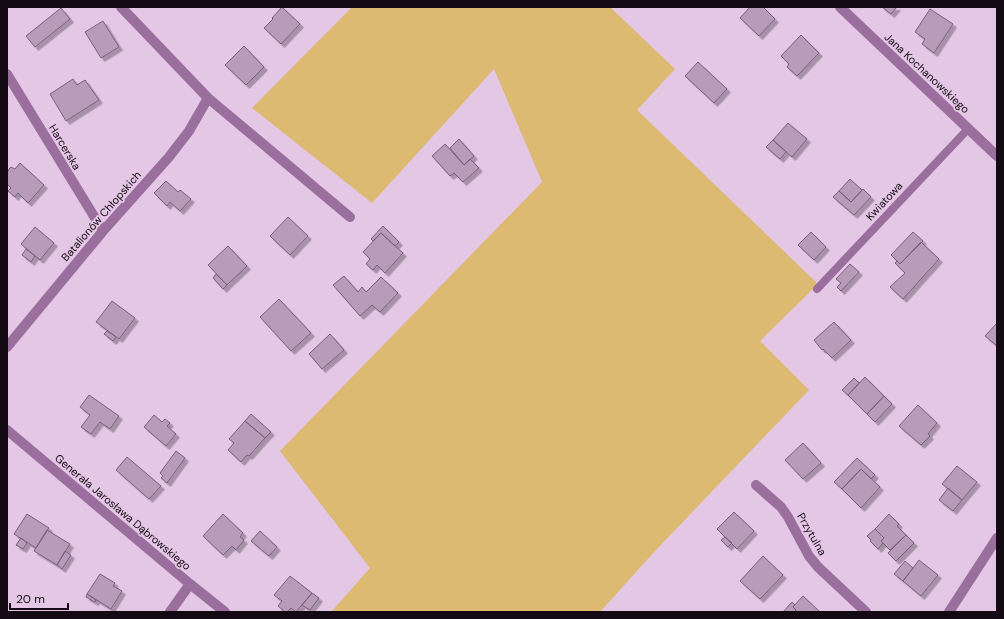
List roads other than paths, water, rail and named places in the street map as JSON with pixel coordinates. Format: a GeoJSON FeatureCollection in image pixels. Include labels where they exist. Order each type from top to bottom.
{"type":"FeatureCollection","features":[{"type":"Feature","properties":{"kind":"street"},"geometry":{"type":"LineString","coordinates":[[122,7],[208,98],[350,217]]}},
{"type":"Feature","properties":{"kind":"street","name":"Jana Kochanowskiego"},"geometry":{"type":"LineString","coordinates":[[840,7],[997,156]]}},
{"type":"Feature","properties":{"kind":"street","name":"Harcerska"},"geometry":{"type":"LineString","coordinates":[[7,74],[103,231]]}},
{"type":"Feature","properties":{"kind":"street","name":"Batalionów Chłopskich"},"geometry":{"type":"LineString","coordinates":[[7,347],[103,231],[177,146],[189,131],[208,98]]}},
{"type":"Feature","properties":{"kind":"street","name":"Generała Jarosława Dąbrowskiego"},"geometry":{"type":"LineString","coordinates":[[7,430],[225,612]]}},
{"type":"Feature","properties":{"kind":"street","name":"Przytulna"},"geometry":{"type":"LineString","coordinates":[[756,485],[781,507],[788,516],[809,556],[818,567],[866,612]]}},
{"type":"Feature","properties":{"kind":"street"},"geometry":{"type":"LineString","coordinates":[[949,612],[997,538]]}},
{"type":"Feature","properties":{"kind":"street"},"geometry":{"type":"LineString","coordinates":[[170,612],[190,584]]}},
{"type":"Feature","properties":{"kind":"lane","name":"Kwiatowa"},"geometry":{"type":"LineString","coordinates":[[817,289],[968,128]]}}]}
